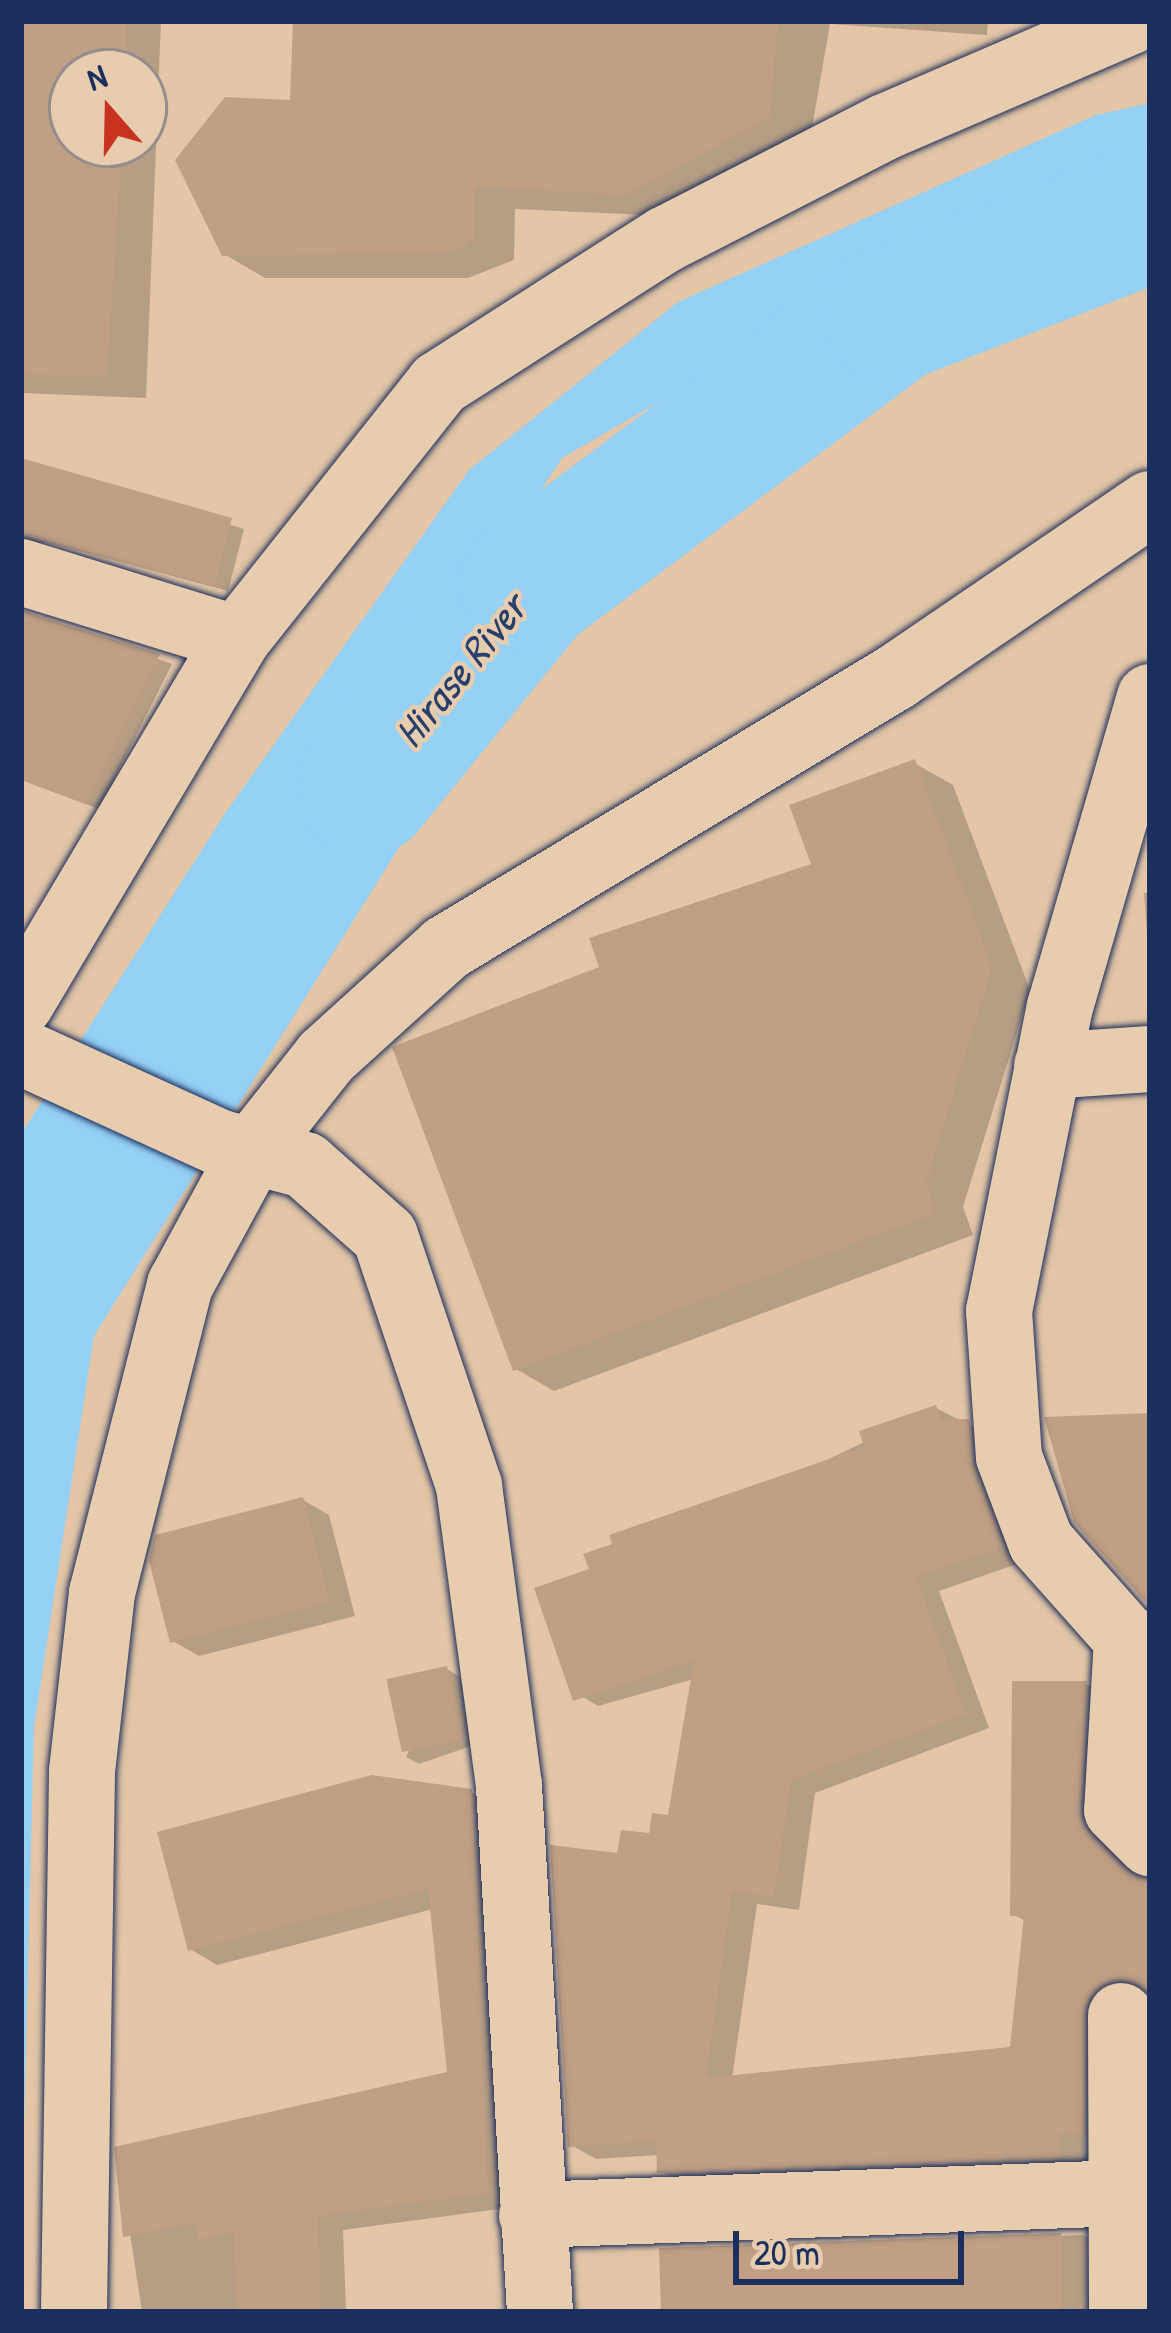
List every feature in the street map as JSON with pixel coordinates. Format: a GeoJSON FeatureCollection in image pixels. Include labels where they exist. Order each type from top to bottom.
{"type":"FeatureCollection","features":[{"type":"Feature","properties":{"kind":"street"},"geometry":{"type":"LineString","coordinates":[[540,2312],[509,1786],[469,1486],[385,1236],[305,1165],[238,1145],[22,1036],[237,639],[439,384],[535,316],[885,127],[1131,21]]}},
{"type":"Feature","properties":{"kind":"street"},"geometry":{"type":"LineString","coordinates":[[74,2312],[82,1772],[102,1593],[180,1286],[238,1145],[446,948],[896,677],[1150,504]]}},
{"type":"Feature","properties":{"kind":"street"},"geometry":{"type":"LineString","coordinates":[[21,572],[237,639]]}},
{"type":"Feature","properties":{"kind":"street"},"geometry":{"type":"LineString","coordinates":[[1146,728],[1047,1066],[999,1310],[1009,1457],[1040,1542],[1139,1642],[1117,1810],[1150,1843]]}},
{"type":"Feature","properties":{"kind":"street"},"geometry":{"type":"LineString","coordinates":[[1047,1066],[1150,1059]]}},
{"type":"Feature","properties":{"kind":"street"},"geometry":{"type":"LineString","coordinates":[[1121,2016],[1134,2192],[1122,2312]]}},
{"type":"Feature","properties":{"kind":"street"},"geometry":{"type":"LineString","coordinates":[[532,2215],[1134,2192]]}},
{"type":"Feature","properties":{"kind":"water"},"geometry":{"type":"Polygon","coordinates":[[[1150,103],[1150,206],[1102,201],[764,341],[562,458],[494,561],[473,729],[94,1336],[34,1727],[21,2246],[21,1134],[226,812],[469,470],[678,302],[1096,115],[1150,103]]]}},
{"type":"Feature","properties":{"kind":"building"},"geometry":{"type":"Polygon","coordinates":[[[21,21],[127,21],[126,48],[48,48],[48,168],[120,168],[107,377],[21,374],[21,21]]]}},
{"type":"Feature","properties":{"kind":"building"},"geometry":{"type":"Polygon","coordinates":[[[293,21],[778,21],[770,117],[627,195],[475,187],[474,238],[452,253],[222,256],[175,160],[225,97],[290,100],[293,21]]]}},
{"type":"Feature","properties":{"kind":"building"},"geometry":{"type":"Polygon","coordinates":[[[21,458],[232,518],[215,586],[21,536],[21,458]]]}},
{"type":"Feature","properties":{"kind":"building"},"geometry":{"type":"Polygon","coordinates":[[[21,611],[160,654],[85,804],[21,780],[21,611]]]}},
{"type":"Feature","properties":{"kind":"building"},"geometry":{"type":"Polygon","coordinates":[[[915,759],[992,967],[926,1183],[936,1213],[513,1371],[392,1047],[599,967],[589,938],[811,864],[789,805],[915,759]]]}},
{"type":"Feature","properties":{"kind":"building"},"geometry":{"type":"Polygon","coordinates":[[[936,1405],[941,1420],[969,1419],[1003,1547],[916,1577],[966,1714],[791,1780],[774,1897],[732,1892],[706,2078],[1010,2047],[1024,1916],[1010,1916],[1012,1681],[1087,1681],[1082,1822],[1123,1870],[1150,1879],[1150,1994],[1120,1979],[1088,1998],[1084,2134],[1060,2133],[1060,2158],[657,2173],[656,2141],[568,2147],[550,1845],[617,1853],[621,1830],[649,1833],[652,1813],[668,1815],[694,1660],[573,1701],[534,1588],[589,1569],[583,1554],[612,1544],[609,1535],[864,1447],[859,1431],[936,1405]]]}},
{"type":"Feature","properties":{"kind":"building"},"geometry":{"type":"Polygon","coordinates":[[[1150,1413],[1150,1607],[1074,1522],[1044,1417],[1150,1413]]]}},
{"type":"Feature","properties":{"kind":"building"},"geometry":{"type":"Polygon","coordinates":[[[303,1497],[330,1602],[170,1643],[149,1561],[155,1535],[303,1497]]]}},
{"type":"Feature","properties":{"kind":"building"},"geometry":{"type":"Polygon","coordinates":[[[447,1666],[463,1739],[402,1752],[386,1679],[447,1666]]]}},
{"type":"Feature","properties":{"kind":"building"},"geometry":{"type":"Polygon","coordinates":[[[372,1775],[472,1789],[488,2193],[318,2216],[321,2312],[236,2312],[234,2233],[198,2240],[195,2223],[123,2237],[114,2147],[447,2072],[428,1889],[188,1951],[157,1832],[372,1775]]]}},
{"type":"Feature","properties":{"kind":"building"},"geometry":{"type":"Polygon","coordinates":[[[1061,2233],[1062,2312],[661,2312],[659,2248],[1061,2233]]]}},
{"type":"Feature","properties":{"kind":"waterway","name":"Hirase River"},"geometry":{"type":"LineString","coordinates":[[365,787],[529,585],[891,314],[1150,213]]}}]}
